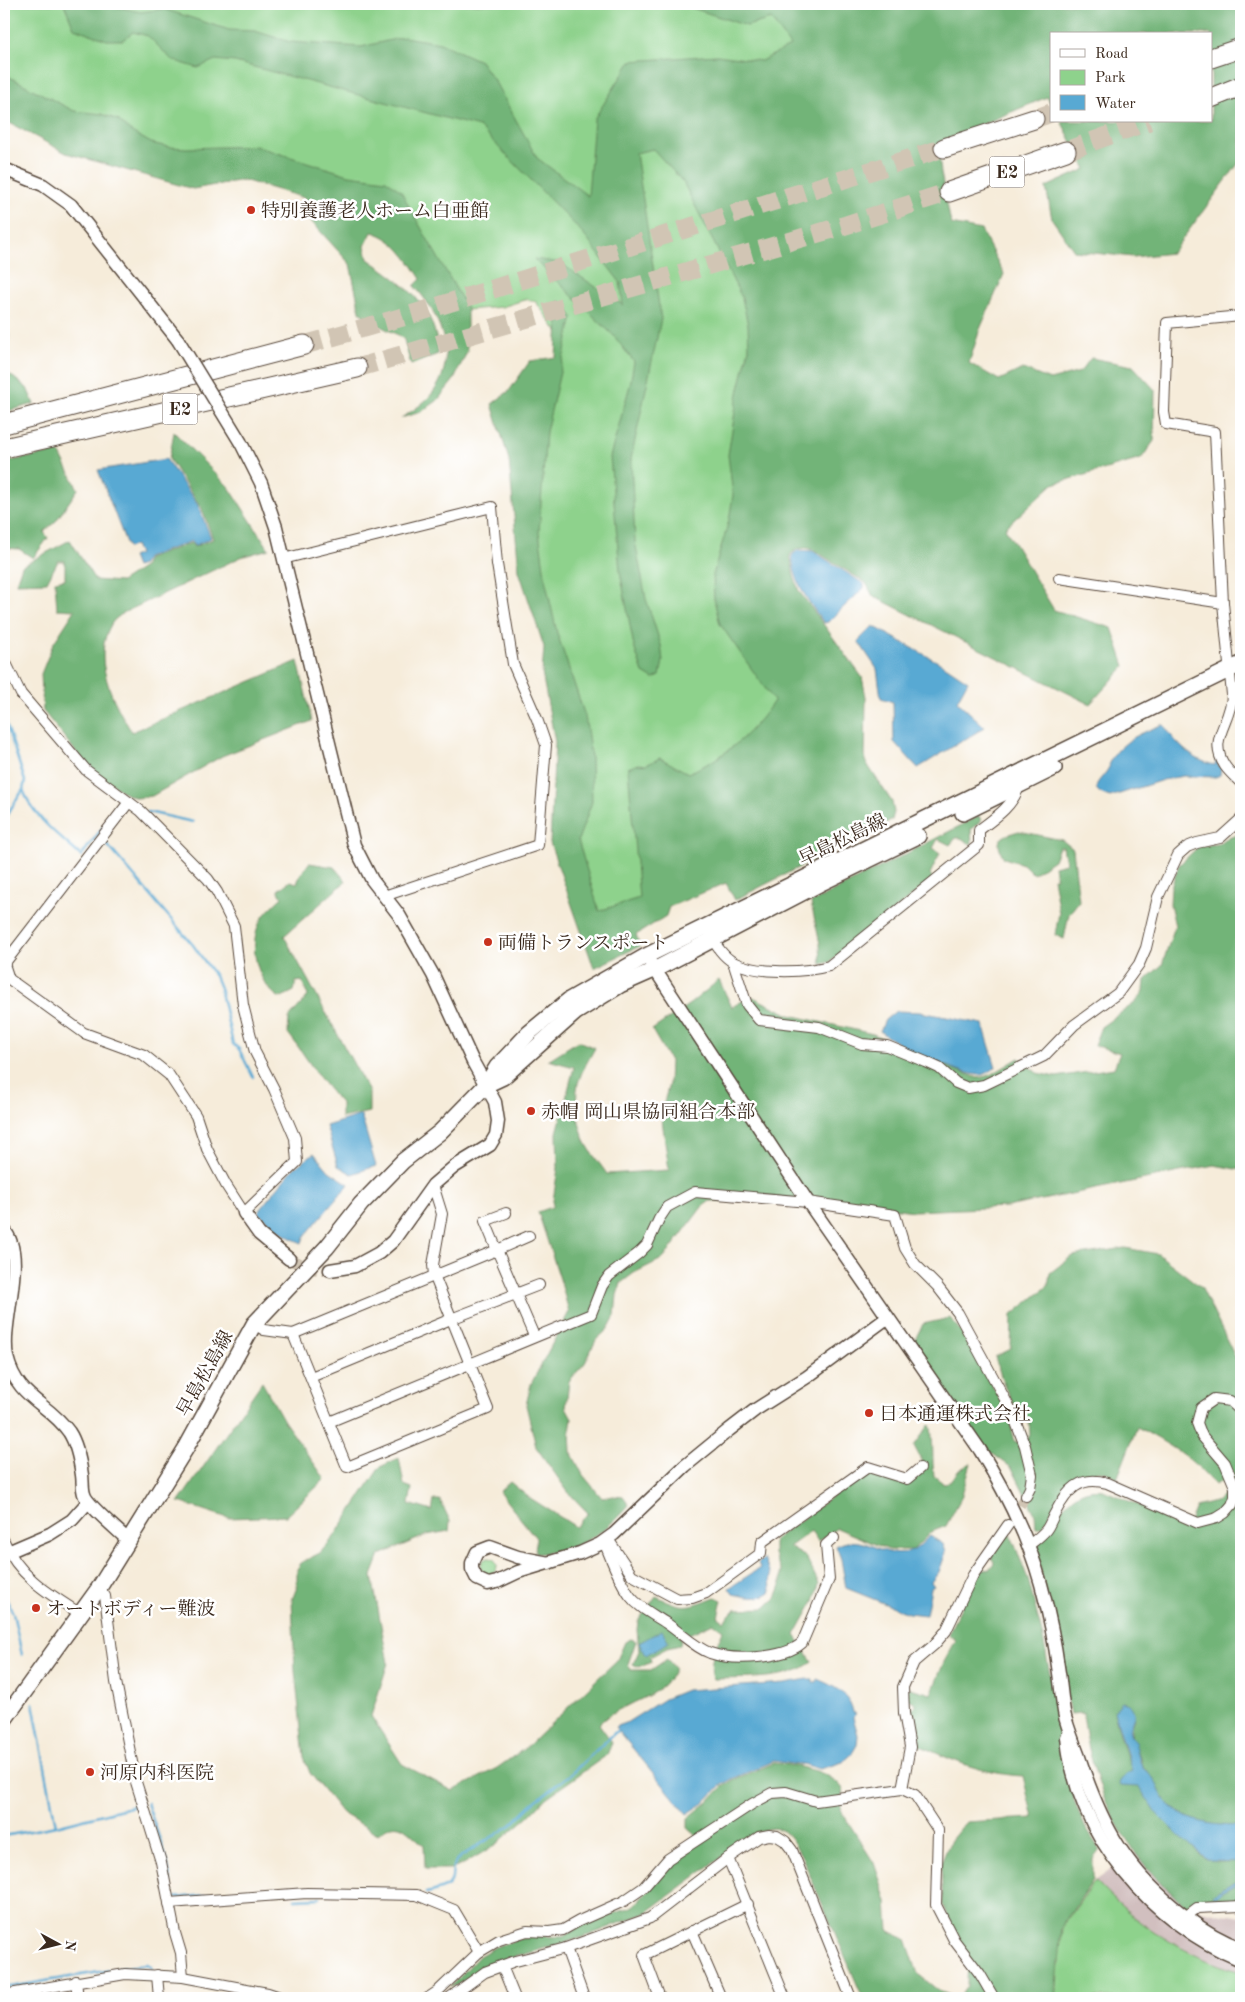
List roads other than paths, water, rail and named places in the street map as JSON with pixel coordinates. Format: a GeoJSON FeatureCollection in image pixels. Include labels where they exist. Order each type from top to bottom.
{"type":"FeatureCollection","features":[{"type":"Feature","properties":{"kind":"highway"},"geometry":{"type":"LineString","coordinates":[[1212,58],[1241,48]]}},
{"type":"Feature","properties":{"kind":"highway"},"geometry":{"type":"LineString","coordinates":[[1212,98],[1241,86]]}},
{"type":"Feature","properties":{"kind":"highway","name":"E2"},"geometry":{"type":"LineString","coordinates":[[944,148],[1034,119]]}},
{"type":"Feature","properties":{"kind":"highway","name":"E2"},"geometry":{"type":"LineString","coordinates":[[949,192],[1066,151]]}},
{"type":"Feature","properties":{"kind":"highway","name":"E2"},"geometry":{"type":"LineString","coordinates":[[4,424],[304,346]]}},
{"type":"Feature","properties":{"kind":"highway","name":"E2"},"geometry":{"type":"LineString","coordinates":[[4,448],[356,368]]}},
{"type":"Feature","properties":{"kind":"main road","name":"早島松島線"},"geometry":{"type":"LineString","coordinates":[[4,1720],[79,1613],[100,1588],[186,1448],[254,1324],[327,1247],[361,1204],[403,1161],[440,1132],[486,1085],[497,1067],[530,1033],[569,1000],[646,956],[709,933],[819,884],[1019,786],[1235,673]]}},
{"type":"Feature","properties":{"kind":"main road","name":"早島松島線"},"geometry":{"type":"LineString","coordinates":[[486,1085],[503,1078],[576,1012],[620,985],[654,970],[709,933],[882,842],[1235,673]]}},
{"type":"Feature","properties":{"kind":"street"},"geometry":{"type":"LineString","coordinates":[[4,169],[43,184],[71,205],[178,340],[241,443],[269,504],[347,823],[362,863],[399,915],[433,975],[495,1102],[498,1121],[496,1135],[490,1146],[454,1167],[434,1186],[400,1231],[379,1253],[355,1266],[330,1270]]}},
{"type":"Feature","properties":{"kind":"street"},"geometry":{"type":"LineString","coordinates":[[1241,316],[1167,322],[1164,412],[1166,424],[1215,432],[1223,603],[1235,673],[1232,707],[1218,739],[1217,746],[1225,767],[1241,783]]}},
{"type":"Feature","properties":{"kind":"street"},"geometry":{"type":"LineString","coordinates":[[283,558],[492,507],[497,564],[513,664],[538,719],[546,745],[538,845],[384,896]]}},
{"type":"Feature","properties":{"kind":"street"},"geometry":{"type":"LineString","coordinates":[[1059,578],[1223,603]]}},
{"type":"Feature","properties":{"kind":"street"},"geometry":{"type":"LineString","coordinates":[[4,660],[21,694],[86,770],[140,811],[208,879],[217,892],[234,926],[243,1005],[255,1052],[274,1089],[295,1138],[297,1162],[244,1213]]}},
{"type":"Feature","properties":{"kind":"street"},"geometry":{"type":"LineString","coordinates":[[732,962],[753,967],[800,970],[816,970],[834,963],[979,845],[979,830],[1015,798],[1019,786]]}},
{"type":"Feature","properties":{"kind":"street"},"geometry":{"type":"LineString","coordinates":[[129,802],[4,964],[9,979],[84,1033],[144,1055],[169,1075],[196,1116],[208,1149],[226,1185],[244,1213],[259,1234],[289,1259]]}},
{"type":"Feature","properties":{"kind":"street"},"geometry":{"type":"LineString","coordinates":[[709,933],[732,962],[747,1005],[759,1020],[819,1027],[862,1044],[887,1046],[926,1062],[968,1088],[984,1085],[1044,1056],[1074,1025],[1118,993],[1139,964],[1146,948],[1158,897],[1178,855],[1197,843],[1220,838],[1241,819]]}},
{"type":"Feature","properties":{"kind":"street"},"geometry":{"type":"LineString","coordinates":[[646,956],[808,1202],[984,1457],[995,1476],[1028,1546],[1041,1583],[1050,1621],[1066,1717],[1069,1758],[1077,1787],[1087,1810],[1114,1858],[1129,1878],[1162,1911],[1215,1949],[1241,1960]]}},
{"type":"Feature","properties":{"kind":"street"},"geometry":{"type":"LineString","coordinates":[[293,1334],[347,1467],[488,1408],[434,1275],[433,1265],[442,1214],[434,1186]]}},
{"type":"Feature","properties":{"kind":"street"},"geometry":{"type":"LineString","coordinates":[[328,1422],[591,1314],[602,1286],[609,1276],[640,1253],[647,1245],[667,1207],[695,1192],[808,1202],[895,1215],[905,1248],[914,1264],[937,1286],[958,1313],[1012,1412],[1023,1439],[1031,1470],[1030,1488],[1026,1496]]}},
{"type":"Feature","properties":{"kind":"street"},"geometry":{"type":"LineString","coordinates":[[506,1213],[484,1221],[534,1336]]}},
{"type":"Feature","properties":{"kind":"street"},"geometry":{"type":"LineString","coordinates":[[4,1230],[11,1247],[13,1263],[5,1337],[7,1357],[14,1375],[22,1389],[32,1400],[56,1417],[70,1433],[78,1454],[84,1495],[88,1502],[128,1541]]}},
{"type":"Feature","properties":{"kind":"street"},"geometry":{"type":"LineString","coordinates":[[254,1324],[264,1330],[293,1334],[529,1236]]}},
{"type":"Feature","properties":{"kind":"street"},"geometry":{"type":"LineString","coordinates":[[311,1377],[452,1319],[539,1286]]}},
{"type":"Feature","properties":{"kind":"street"},"geometry":{"type":"LineString","coordinates":[[549,1563],[518,1557],[490,1547],[477,1552],[473,1559],[472,1569],[474,1575],[482,1582],[493,1584],[518,1572],[549,1563],[580,1553],[606,1540],[685,1466],[729,1430],[755,1410],[807,1377],[887,1318]]}},
{"type":"Feature","properties":{"kind":"street"},"geometry":{"type":"LineString","coordinates":[[1028,1546],[1046,1530],[1064,1496],[1085,1481],[1097,1480],[1108,1483],[1198,1523],[1217,1518],[1225,1513],[1232,1505],[1235,1497],[1235,1487],[1224,1463],[1199,1431],[1198,1415],[1201,1408],[1214,1398],[1230,1400],[1241,1411]]}},
{"type":"Feature","properties":{"kind":"street"},"geometry":{"type":"LineString","coordinates":[[606,1540],[632,1575],[677,1600],[692,1598],[706,1593],[761,1553],[762,1542],[868,1467],[907,1479],[920,1468]]}},
{"type":"Feature","properties":{"kind":"street"},"geometry":{"type":"LineString","coordinates":[[79,1613],[39,1586],[18,1567],[6,1546],[50,1534],[72,1520],[88,1502]]}},
{"type":"Feature","properties":{"kind":"street"},"geometry":{"type":"LineString","coordinates":[[902,1789],[910,1747],[904,1712],[903,1687],[914,1662],[946,1632],[972,1575],[1008,1525]]}},
{"type":"Feature","properties":{"kind":"street"},"geometry":{"type":"LineString","coordinates":[[606,1540],[624,1586],[638,1604],[682,1636],[710,1653],[726,1657],[750,1658],[788,1651],[802,1644],[829,1579],[826,1545],[834,1538]]}},
{"type":"Feature","properties":{"kind":"street"},"geometry":{"type":"LineString","coordinates":[[100,1588],[105,1596],[116,1682],[136,1782],[161,1862],[181,1953],[183,1977]]}},
{"type":"Feature","properties":{"kind":"street"},"geometry":{"type":"LineString","coordinates":[[1066,1717],[1101,1817],[1125,1858],[1147,1884],[1186,1917],[1209,1933],[1241,1948]]}},
{"type":"Feature","properties":{"kind":"street"},"geometry":{"type":"LineString","coordinates":[[428,1998],[437,1992],[479,1952],[499,1940],[527,1931],[549,1932],[563,1930],[578,1921],[624,1901],[643,1888],[668,1859],[772,1793],[786,1792],[816,1801],[902,1789],[915,1795],[938,1830],[936,1905],[954,1940],[980,1974],[994,1998]]}},
{"type":"Feature","properties":{"kind":"street"},"geometry":{"type":"LineString","coordinates":[[449,1998],[486,1972],[566,1948],[650,1918],[758,1837],[769,1835],[777,1836],[784,1840],[792,1850],[849,1998]]}},
{"type":"Feature","properties":{"kind":"street"},"geometry":{"type":"LineString","coordinates":[[728,1858],[785,1998]]}},
{"type":"Feature","properties":{"kind":"street"},"geometry":{"type":"LineString","coordinates":[[169,1903],[307,1893],[417,1895],[454,1910],[479,1952]]}},
{"type":"Feature","properties":{"kind":"street"},"geometry":{"type":"LineString","coordinates":[[660,1998],[644,1955],[748,1904]]}},
{"type":"Feature","properties":{"kind":"street"},"geometry":{"type":"LineString","coordinates":[[1186,1917],[1197,1908],[1241,1906]]}},
{"type":"Feature","properties":{"kind":"street"},"geometry":{"type":"LineString","coordinates":[[692,1931],[721,1998]]}},
{"type":"Feature","properties":{"kind":"street"},"geometry":{"type":"LineString","coordinates":[[566,1948],[584,1998]]}},
{"type":"Feature","properties":{"kind":"street"},"geometry":{"type":"LineString","coordinates":[[502,1966],[515,1998]]}},
{"type":"Feature","properties":{"kind":"street"},"geometry":{"type":"LineString","coordinates":[[4,1995],[125,1974],[183,1977],[261,1991],[283,1998]]}},
{"type":"Feature","properties":{"kind":"street"},"geometry":{"type":"LineString","coordinates":[[154,1975],[159,1998]]}},
{"type":"Feature","properties":{"kind":"street"},"geometry":{"type":"LineString","coordinates":[[76,1981],[78,1998]]}},
{"type":"Feature","properties":{"kind":"street"},"geometry":{"type":"LineString","coordinates":[[252,1998],[261,1991]]}},
{"type":"Feature","properties":{"kind":"water"},"geometry":{"type":"Polygon","coordinates":[[[166,459],[198,505],[211,538],[194,546],[192,541],[146,558],[143,565],[136,567],[132,557],[139,554],[135,545],[128,548],[98,470],[166,459]]]}},
{"type":"Feature","properties":{"kind":"water"},"geometry":{"type":"Polygon","coordinates":[[[798,550],[813,551],[864,584],[864,588],[828,622],[824,623],[807,599],[799,583],[792,555],[798,550]]]}},
{"type":"Feature","properties":{"kind":"water"},"geometry":{"type":"Polygon","coordinates":[[[873,626],[947,667],[968,681],[957,701],[985,727],[918,768],[894,742],[893,702],[881,698],[877,669],[858,641],[873,626]]]}},
{"type":"Feature","properties":{"kind":"water"},"geometry":{"type":"Polygon","coordinates":[[[1164,725],[1174,739],[1192,756],[1215,765],[1216,761],[1218,762],[1218,766],[1221,767],[1220,775],[1216,777],[1183,776],[1163,780],[1110,797],[1098,791],[1096,788],[1097,784],[1110,766],[1111,759],[1120,749],[1134,738],[1164,725]]]}},
{"type":"Feature","properties":{"kind":"water"},"geometry":{"type":"Polygon","coordinates":[[[896,1011],[920,1012],[983,1024],[996,1067],[984,1074],[970,1074],[943,1065],[887,1037],[880,1031],[885,1020],[896,1011]]]}},
{"type":"Feature","properties":{"kind":"water"},"geometry":{"type":"Polygon","coordinates":[[[361,1115],[376,1166],[352,1174],[338,1166],[326,1126],[361,1115]]]}},
{"type":"Feature","properties":{"kind":"water"},"geometry":{"type":"Polygon","coordinates":[[[314,1153],[329,1171],[349,1184],[304,1237],[302,1243],[274,1227],[259,1213],[259,1210],[293,1169],[314,1153]]]}},
{"type":"Feature","properties":{"kind":"water"},"geometry":{"type":"Polygon","coordinates":[[[930,1536],[943,1544],[946,1552],[939,1572],[931,1582],[934,1586],[931,1588],[926,1615],[908,1613],[846,1588],[841,1559],[836,1546],[847,1542],[857,1542],[902,1554],[915,1550],[930,1536]]]}},
{"type":"Feature","properties":{"kind":"water"},"geometry":{"type":"Polygon","coordinates":[[[764,1559],[770,1574],[771,1591],[758,1597],[733,1594],[729,1588],[760,1568],[758,1563],[764,1559]]]}},
{"type":"Feature","properties":{"kind":"water"},"geometry":{"type":"Polygon","coordinates":[[[662,1630],[669,1642],[646,1655],[639,1643],[662,1630]]]}},
{"type":"Feature","properties":{"kind":"water"},"geometry":{"type":"Polygon","coordinates":[[[813,1679],[813,1682],[817,1682],[817,1679],[840,1691],[845,1695],[853,1712],[856,1714],[853,1717],[858,1735],[857,1745],[851,1755],[843,1762],[820,1769],[803,1764],[798,1765],[774,1761],[720,1786],[704,1803],[687,1814],[615,1727],[626,1723],[664,1699],[686,1690],[784,1683],[813,1679]]]}},
{"type":"Feature","properties":{"kind":"water"},"geometry":{"type":"Polygon","coordinates":[[[1122,1702],[1129,1704],[1134,1712],[1130,1734],[1135,1742],[1144,1769],[1153,1778],[1164,1799],[1171,1807],[1189,1818],[1210,1824],[1241,1826],[1241,1862],[1210,1861],[1180,1837],[1158,1815],[1139,1787],[1120,1786],[1119,1784],[1126,1774],[1132,1771],[1114,1711],[1122,1702]]]}},
{"type":"Feature","properties":{"kind":"water"},"geometry":{"type":"Polygon","coordinates":[[[1241,1879],[1241,1882],[1213,1897],[1212,1894],[1241,1879]]]}},
{"type":"Feature","properties":{"kind":"waterway"},"geometry":{"type":"LineString","coordinates":[[4,717],[25,781],[23,790],[4,819]]}},
{"type":"Feature","properties":{"kind":"waterway"},"geometry":{"type":"LineString","coordinates":[[23,790],[40,818],[81,856],[110,818]]}},
{"type":"Feature","properties":{"kind":"waterway"},"geometry":{"type":"LineString","coordinates":[[148,812],[193,822]]}},
{"type":"Feature","properties":{"kind":"waterway"},"geometry":{"type":"LineString","coordinates":[[104,841],[193,945],[215,976],[220,988],[233,1044],[239,1049],[253,1077]]}},
{"type":"Feature","properties":{"kind":"waterway"},"geometry":{"type":"LineString","coordinates":[[4,1595],[13,1613],[22,1655]]}},
{"type":"Feature","properties":{"kind":"waterway"},"geometry":{"type":"LineString","coordinates":[[33,1703],[56,1826]]}},
{"type":"Feature","properties":{"kind":"waterway"},"geometry":{"type":"LineString","coordinates":[[426,1893],[447,1886],[452,1878],[455,1863],[460,1857],[511,1825],[533,1803],[571,1774],[620,1728]]}},
{"type":"Feature","properties":{"kind":"waterway"},"geometry":{"type":"LineString","coordinates":[[147,1803],[167,1860],[172,1892]]}},
{"type":"Feature","properties":{"kind":"waterway"},"geometry":{"type":"LineString","coordinates":[[4,1836],[56,1826],[138,1805]]}},
{"type":"Feature","properties":{"kind":"waterway"},"geometry":{"type":"LineString","coordinates":[[173,1898],[221,1894]]}},
{"type":"Feature","properties":{"kind":"waterway"},"geometry":{"type":"LineString","coordinates":[[295,1899],[320,1898]]}},
{"type":"Feature","properties":{"kind":"waterway"},"geometry":{"type":"LineString","coordinates":[[4,1988],[147,1964],[151,1967],[152,1972]]}},
{"type":"Feature","properties":{"kind":"tunnel"},"geometry":{"type":"LineString","coordinates":[[1034,119],[1050,113]]}},
{"type":"Feature","properties":{"kind":"tunnel"},"geometry":{"type":"LineString","coordinates":[[1066,151],[1146,122]]}},
{"type":"Feature","properties":{"kind":"tunnel"},"geometry":{"type":"LineString","coordinates":[[304,345],[413,314],[944,148]]}},
{"type":"Feature","properties":{"kind":"tunnel"},"geometry":{"type":"LineString","coordinates":[[357,368],[846,225],[949,192]]}},
{"type":"Feature","properties":{"kind":"tunnel"},"geometry":{"type":"LineString","coordinates":[[289,1259],[309,1268],[330,1270]]}},
{"type":"Feature","properties":{"kind":"tunnel"},"geometry":{"type":"LineString","coordinates":[[1012,1518],[1026,1496]]}},
{"type":"Feature","properties":{"kind":"place","name":"特別養護老人ホーム白亜館"},"geometry":{"type":"Point","coordinates":[251,210]}},
{"type":"Feature","properties":{"kind":"place","name":"両備トランスポート"},"geometry":{"type":"Point","coordinates":[488,942]}},
{"type":"Feature","properties":{"kind":"place","name":"赤帽 岡山県協同組合本部"},"geometry":{"type":"Point","coordinates":[531,1111]}},
{"type":"Feature","properties":{"kind":"place","name":"日本通運株式会社"},"geometry":{"type":"Point","coordinates":[869,1413]}},
{"type":"Feature","properties":{"kind":"place","name":"オートボディー難波"},"geometry":{"type":"Point","coordinates":[36,1608]}},
{"type":"Feature","properties":{"kind":"place","name":"河原内科医院"},"geometry":{"type":"Point","coordinates":[90,1772]}}]}
